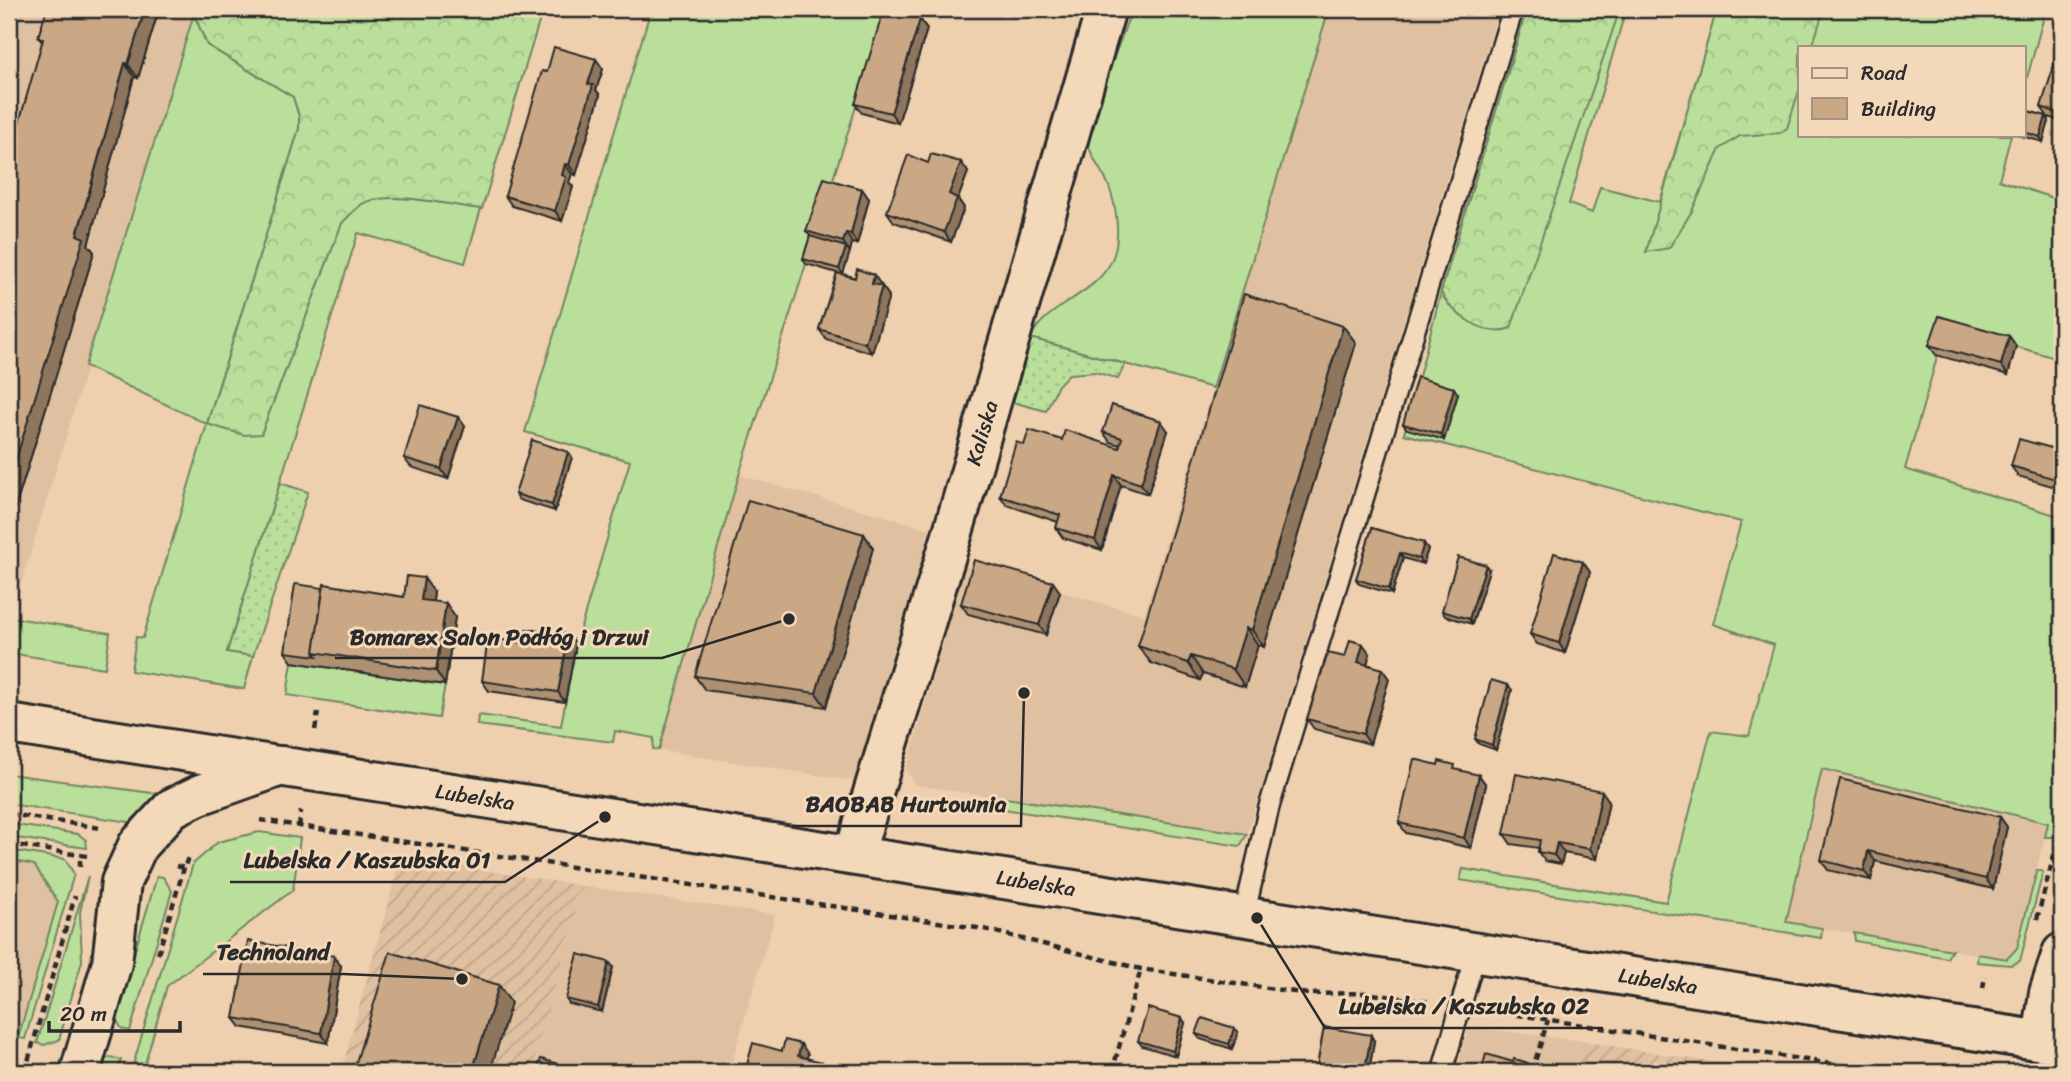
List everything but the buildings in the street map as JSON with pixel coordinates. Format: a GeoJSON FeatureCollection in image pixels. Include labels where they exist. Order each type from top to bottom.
{"type":"FeatureCollection","features":[{"type":"Feature","properties":{"kind":"main road","name":"Kaliska"},"geometry":{"type":"LineString","coordinates":[[854,855],[951,539],[1106,9]]}},
{"type":"Feature","properties":{"kind":"main road","name":"Lubelska"},"geometry":{"type":"LineString","coordinates":[[9,724],[2052,1042]]}},
{"type":"Feature","properties":{"kind":"main road"},"geometry":{"type":"LineString","coordinates":[[80,1072],[112,963],[125,867],[146,835],[172,808],[281,766]]}},
{"type":"Feature","properties":{"kind":"main road"},"geometry":{"type":"LineString","coordinates":[[2048,941],[2052,1042]]}},
{"type":"Feature","properties":{"kind":"lane"},"geometry":{"type":"LineString","coordinates":[[1244,916],[1269,807],[1513,9]]}},
{"type":"Feature","properties":{"kind":"lane"},"geometry":{"type":"LineString","coordinates":[[1442,1072],[1476,952]]}},
{"type":"Feature","properties":{"kind":"path"},"geometry":{"type":"LineString","coordinates":[[9,814],[146,835]]}},
{"type":"Feature","properties":{"kind":"path"},"geometry":{"type":"LineString","coordinates":[[2048,941],[2062,825]]}},
{"type":"Feature","properties":{"kind":"path"},"geometry":{"type":"LineString","coordinates":[[299,827],[984,929],[1141,969],[1307,994],[1365,993],[1462,1006],[1883,1072]]}},
{"type":"Feature","properties":{"kind":"path"},"geometry":{"type":"LineString","coordinates":[[9,844],[94,857]]}},
{"type":"Feature","properties":{"kind":"path"},"geometry":{"type":"LineString","coordinates":[[80,855],[80,877]]}},
{"type":"Feature","properties":{"kind":"path"},"geometry":{"type":"LineString","coordinates":[[25,1072],[76,890]]}},
{"type":"Feature","properties":{"kind":"path"},"geometry":{"type":"LineString","coordinates":[[1112,1072],[1141,969]]}},
{"type":"Feature","properties":{"kind":"path"},"geometry":{"type":"LineString","coordinates":[[1532,1072],[1548,1020]]}},
{"type":"Feature","properties":{"kind":"shaded area"},"geometry":{"type":"Polygon","coordinates":[[[9,9],[196,9],[11,617],[9,617],[9,9]]]}},
{"type":"Feature","properties":{"kind":"shaded area"},"geometry":{"type":"Polygon","coordinates":[[[1329,9],[1499,9],[1247,834],[915,785],[906,770],[965,565],[1144,615],[1329,9]]]}},
{"type":"Feature","properties":{"kind":"shaded area"},"geometry":{"type":"Polygon","coordinates":[[[739,475],[930,529],[854,781],[659,750],[739,475]]]}},
{"type":"Feature","properties":{"kind":"shaded area"},"geometry":{"type":"Polygon","coordinates":[[[1822,769],[2048,823],[2017,948],[2007,959],[1786,922],[1822,769]]]}},
{"type":"Feature","properties":{"kind":"shaded area"},"geometry":{"type":"Polygon","coordinates":[[[401,857],[583,886],[531,1072],[341,1072],[401,857]]]}},
{"type":"Feature","properties":{"kind":"shaded area"},"geometry":{"type":"Polygon","coordinates":[[[9,860],[34,865],[58,902],[9,1068],[9,860]]]}},
{"type":"Feature","properties":{"kind":"shaded area"},"geometry":{"type":"Polygon","coordinates":[[[583,886],[775,915],[729,1072],[531,1072],[583,886]]]}},
{"type":"Feature","properties":{"kind":"shaded area"},"geometry":{"type":"Polygon","coordinates":[[[1469,1027],[1583,1041],[1574,1072],[1456,1072],[1469,1027]]]}},
{"type":"Feature","properties":{"kind":"shaded area"},"geometry":{"type":"Polygon","coordinates":[[[1583,1041],[1717,1063],[1798,1072],[1574,1072],[1583,1041]]]}},
{"type":"Feature","properties":{"kind":"green space"},"geometry":{"type":"Polygon","coordinates":[[[196,9],[543,9],[482,209],[387,198],[362,204],[342,223],[261,434],[244,435],[207,424],[299,129],[299,116],[293,97],[207,45],[194,14],[196,9]]]}},
{"type":"Feature","properties":{"kind":"green space"},"geometry":{"type":"Polygon","coordinates":[[[651,9],[887,9],[739,475],[659,750],[653,749],[654,738],[615,731],[613,742],[477,725],[478,715],[561,726],[576,644],[630,461],[525,432],[651,9]]]}},
{"type":"Feature","properties":{"kind":"green space"},"geometry":{"type":"Polygon","coordinates":[[[1132,9],[1329,9],[1213,388],[1030,338],[1046,318],[1100,277],[1113,258],[1117,237],[1114,204],[1088,140],[1099,97],[1132,9]]]}},
{"type":"Feature","properties":{"kind":"green space"},"geometry":{"type":"Polygon","coordinates":[[[1527,9],[1626,9],[1569,204],[1592,213],[1600,187],[1660,202],[1717,9],[2046,9],[2025,85],[2025,46],[1798,46],[1798,136],[2011,136],[1999,180],[2062,201],[2062,360],[1946,326],[1905,469],[2062,517],[2062,803],[2053,837],[2045,837],[2048,823],[1822,769],[1786,922],[1822,928],[1821,938],[1460,880],[1463,869],[1666,902],[1711,731],[1749,736],[1774,645],[1713,624],[1741,522],[1404,434],[1441,292],[1527,9]]]}},
{"type":"Feature","properties":{"kind":"green space"},"geometry":{"type":"Polygon","coordinates":[[[1527,9],[1620,9],[1511,328],[1491,330],[1461,316],[1441,292],[1527,9]]]}},
{"type":"Feature","properties":{"kind":"green space"},"geometry":{"type":"Polygon","coordinates":[[[1717,9],[1824,9],[1812,46],[1798,46],[1798,94],[1787,128],[1780,133],[1740,136],[1720,149],[1692,211],[1669,248],[1646,252],[1717,9]]]}},
{"type":"Feature","properties":{"kind":"green space"},"geometry":{"type":"Polygon","coordinates":[[[194,14],[207,45],[293,97],[299,116],[299,129],[207,423],[261,434],[342,223],[359,206],[373,200],[402,198],[481,209],[465,263],[358,233],[227,652],[253,656],[244,689],[131,671],[136,637],[143,638],[207,424],[85,366],[194,14]]]}},
{"type":"Feature","properties":{"kind":"green space"},"geometry":{"type":"Polygon","coordinates":[[[1030,338],[1125,364],[1118,379],[1096,372],[1069,374],[1058,385],[1046,411],[1012,402],[1030,338]]]}},
{"type":"Feature","properties":{"kind":"green space"},"geometry":{"type":"Polygon","coordinates":[[[280,483],[308,492],[253,656],[227,652],[280,483]]]}},
{"type":"Feature","properties":{"kind":"green space"},"geometry":{"type":"Polygon","coordinates":[[[9,617],[110,633],[105,668],[9,653],[9,617]]]}},
{"type":"Feature","properties":{"kind":"green space"},"geometry":{"type":"Polygon","coordinates":[[[292,662],[445,685],[439,718],[287,695],[292,662]]]}},
{"type":"Feature","properties":{"kind":"green space"},"geometry":{"type":"Polygon","coordinates":[[[9,774],[160,794],[136,823],[9,804],[9,774]]]}},
{"type":"Feature","properties":{"kind":"green space"},"geometry":{"type":"Polygon","coordinates":[[[992,796],[1247,834],[1240,846],[991,807],[992,796]]]}},
{"type":"Feature","properties":{"kind":"green space"},"geometry":{"type":"Polygon","coordinates":[[[9,824],[78,834],[86,840],[87,848],[9,837],[9,824]]]}},
{"type":"Feature","properties":{"kind":"green space"},"geometry":{"type":"Polygon","coordinates":[[[259,832],[300,838],[293,890],[167,986],[142,1072],[131,1072],[193,864],[218,842],[259,832]]]}},
{"type":"Feature","properties":{"kind":"green space"},"geometry":{"type":"Polygon","coordinates":[[[9,850],[65,859],[74,874],[25,1039],[18,1038],[58,902],[34,865],[9,860],[9,850]]]}},
{"type":"Feature","properties":{"kind":"green space"},"geometry":{"type":"Polygon","coordinates":[[[2037,870],[2043,872],[2020,961],[2011,965],[1977,962],[1978,954],[2007,959],[2017,948],[2037,870]]]}},
{"type":"Feature","properties":{"kind":"green space"},"geometry":{"type":"Polygon","coordinates":[[[88,876],[80,912],[82,961],[59,1040],[44,1045],[37,1043],[88,876]]]}},
{"type":"Feature","properties":{"kind":"green space"},"geometry":{"type":"Polygon","coordinates":[[[157,876],[163,877],[172,891],[130,1031],[122,1029],[115,1018],[157,876]]]}},
{"type":"Feature","properties":{"kind":"green space"},"geometry":{"type":"Polygon","coordinates":[[[1854,933],[1952,950],[1947,958],[1855,941],[1854,933]]]}},
{"type":"Feature","properties":{"kind":"green space"},"geometry":{"type":"Polygon","coordinates":[[[110,1057],[121,1060],[118,1072],[100,1072],[102,1062],[110,1057]]]}},
{"type":"Feature","properties":{"kind":"place","name":"Bomarex Salon Podłóg i Drzwi"},"geometry":{"type":"Point","coordinates":[789,619]}},
{"type":"Feature","properties":{"kind":"place","name":"BAOBAB Hurtownia"},"geometry":{"type":"Point","coordinates":[1024,693]}},
{"type":"Feature","properties":{"kind":"place","name":"Lubelska / Kaszubska 01"},"geometry":{"type":"Point","coordinates":[605,817]}},
{"type":"Feature","properties":{"kind":"place","name":"Lubelska / Kaszubska 02"},"geometry":{"type":"Point","coordinates":[1257,918]}},
{"type":"Feature","properties":{"kind":"place","name":"Technoland"},"geometry":{"type":"Point","coordinates":[462,979]}}]}
